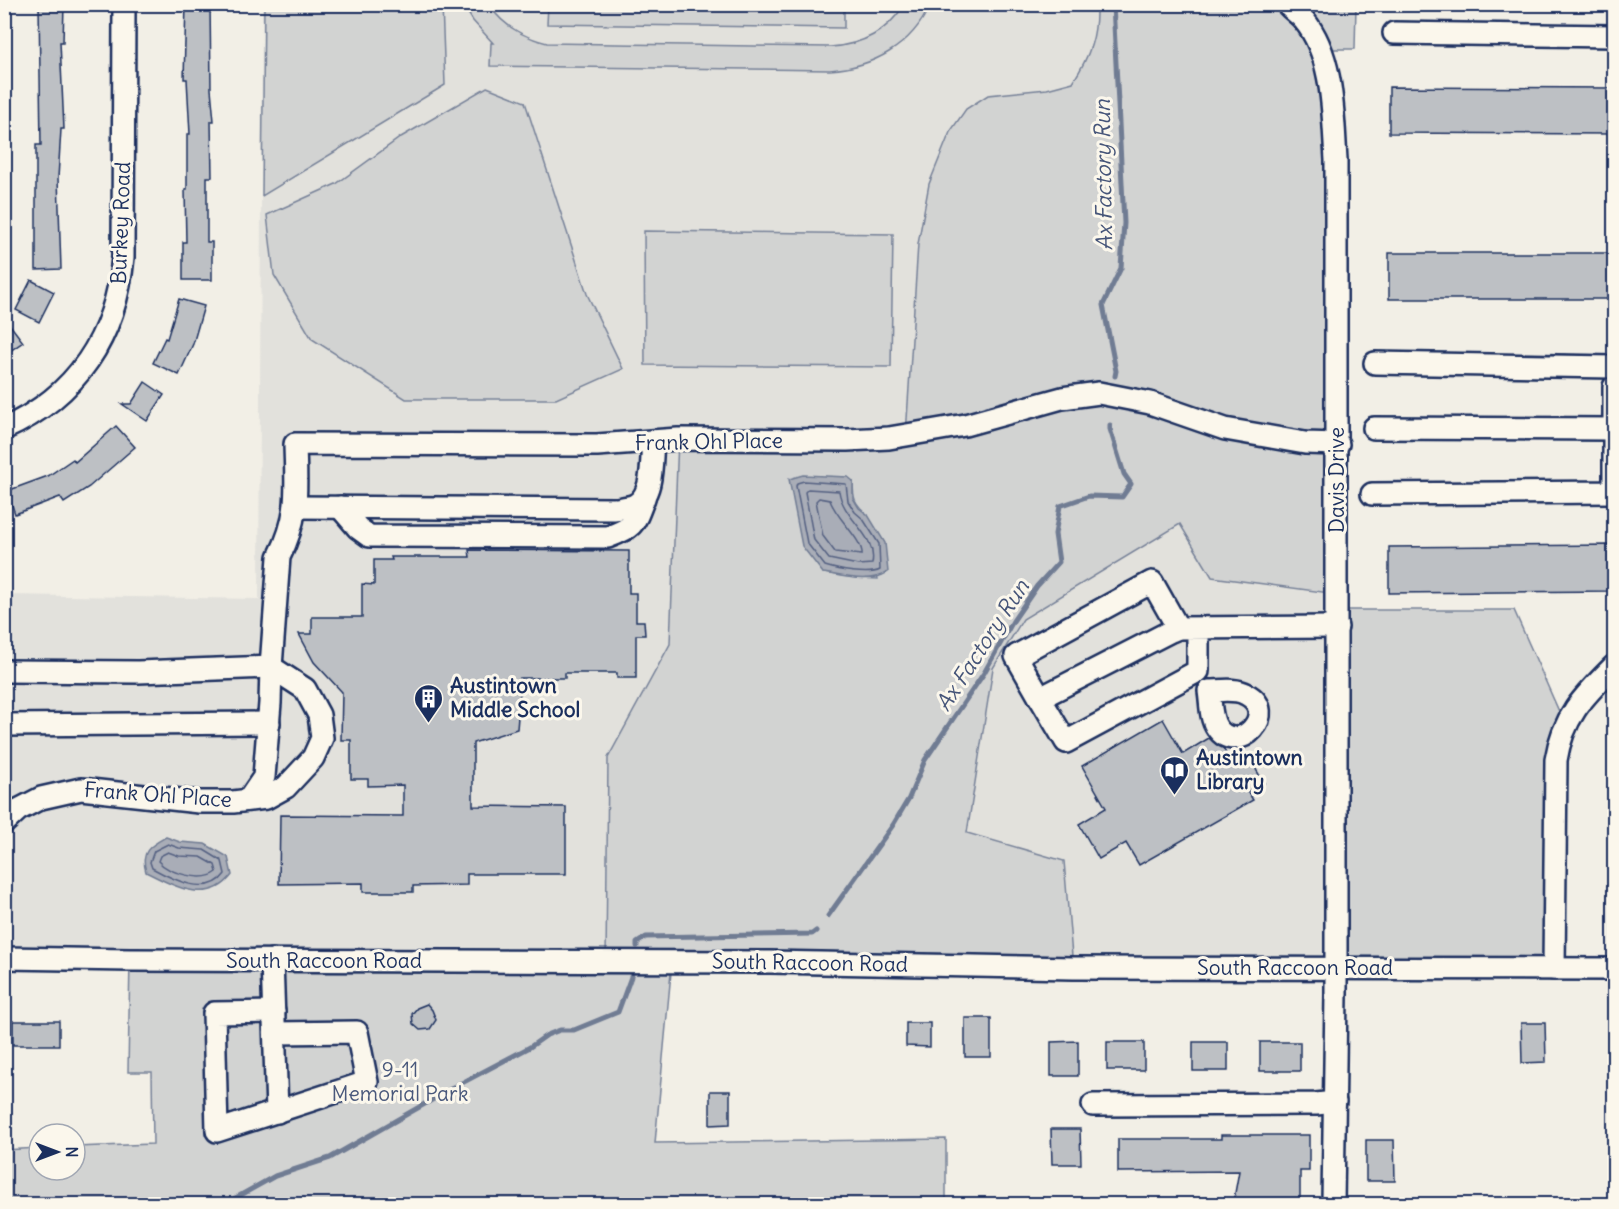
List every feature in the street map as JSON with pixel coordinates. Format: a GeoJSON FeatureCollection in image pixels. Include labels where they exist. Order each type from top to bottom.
{"type":"FeatureCollection","features":[{"type":"Feature","properties":{"kind":"street","name":"Burkey Road"},"geometry":{"type":"LineString","coordinates":[[4,429],[35,413],[74,379],[102,339],[113,313],[121,282],[123,257],[124,4]]}},
{"type":"Feature","properties":{"kind":"street","name":"Davis Drive"},"geometry":{"type":"LineString","coordinates":[[1287,4],[1305,21],[1320,49],[1329,76],[1336,160],[1338,444],[1333,1204]]}},
{"type":"Feature","properties":{"kind":"street"},"geometry":{"type":"LineString","coordinates":[[1394,33],[1614,36]]}},
{"type":"Feature","properties":{"kind":"street"},"geometry":{"type":"LineString","coordinates":[[1375,363],[1614,367]]}},
{"type":"Feature","properties":{"kind":"street"},"geometry":{"type":"LineString","coordinates":[[1372,494],[1614,492],[1614,387]]}},
{"type":"Feature","properties":{"kind":"street","name":"Frank Ohl Place"},"geometry":{"type":"LineString","coordinates":[[249,799],[264,777],[279,557],[294,520],[295,444],[597,445],[678,439],[847,440],[889,438],[965,425],[1062,398],[1099,393],[1150,403],[1225,429],[1305,443],[1338,444]]}},
{"type":"Feature","properties":{"kind":"street"},"geometry":{"type":"LineString","coordinates":[[1374,428],[1614,429]]}},
{"type":"Feature","properties":{"kind":"street"},"geometry":{"type":"LineString","coordinates":[[340,507],[358,528],[369,536],[608,537],[625,531],[635,522],[649,482],[653,441]]}},
{"type":"Feature","properties":{"kind":"street"},"geometry":{"type":"LineString","coordinates":[[295,507],[615,509],[634,506],[644,498]]}},
{"type":"Feature","properties":{"kind":"street"},"geometry":{"type":"LineString","coordinates":[[1198,671],[1066,742],[1016,656],[1152,582],[1188,628],[1198,671],[1209,692]]}},
{"type":"Feature","properties":{"kind":"street"},"geometry":{"type":"LineString","coordinates":[[1040,698],[1188,628],[1337,627]]}},
{"type":"Feature","properties":{"kind":"street"},"geometry":{"type":"LineString","coordinates":[[1554,969],[1558,746],[1564,725],[1576,705],[1614,666]]}},
{"type":"Feature","properties":{"kind":"street","name":"Frank Ohl Place"},"geometry":{"type":"LineString","coordinates":[[4,824],[18,810],[41,798],[81,789],[199,802],[233,802],[266,798],[286,787],[313,758],[322,738],[320,715],[305,689],[271,667]]}},
{"type":"Feature","properties":{"kind":"street"},"geometry":{"type":"LineString","coordinates":[[4,671],[138,672],[271,667]]}},
{"type":"Feature","properties":{"kind":"street"},"geometry":{"type":"LineString","coordinates":[[4,725],[269,723]]}},
{"type":"Feature","properties":{"kind":"street","name":"South Raccoon Road"},"geometry":{"type":"LineString","coordinates":[[4,958],[770,962],[1085,968],[1614,969]]}},
{"type":"Feature","properties":{"kind":"street"},"geometry":{"type":"LineString","coordinates":[[273,960],[277,1112]]}},
{"type":"Feature","properties":{"kind":"street"},"geometry":{"type":"LineString","coordinates":[[214,1013],[275,1022],[357,1032],[367,1082],[217,1131],[214,1013]]}},
{"type":"Feature","properties":{"kind":"street"},"geometry":{"type":"LineString","coordinates":[[1093,1105],[1335,1102]]}},
{"type":"Feature","properties":{"kind":"shaded area"},"geometry":{"type":"Polygon","coordinates":[[[262,5],[1096,5],[1096,24],[1087,60],[1073,82],[1047,89],[988,95],[918,244],[906,435],[678,439],[670,644],[608,758],[606,962],[5,958],[5,595],[259,599],[262,5]]]}},
{"type":"Feature","properties":{"kind":"shaded area"},"geometry":{"type":"Polygon","coordinates":[[[1180,524],[1337,594],[1335,968],[1073,968],[967,833],[993,668],[1022,619],[1180,524]]]}},
{"type":"Feature","properties":{"kind":"green space"},"geometry":{"type":"Polygon","coordinates":[[[264,5],[442,5],[445,85],[262,196],[264,5]]]}},
{"type":"Feature","properties":{"kind":"green space"},"geometry":{"type":"Polygon","coordinates":[[[463,5],[489,5],[514,30],[547,43],[830,47],[863,40],[882,30],[904,5],[930,5],[913,32],[889,52],[861,64],[830,70],[490,66],[491,43],[493,43],[473,21],[463,5]]]}},
{"type":"Feature","properties":{"kind":"green space"},"geometry":{"type":"Polygon","coordinates":[[[548,5],[844,5],[844,28],[547,24],[548,5]]]}},
{"type":"Feature","properties":{"kind":"green space","name":"9-11 Memorial Park"},"geometry":{"type":"Polygon","coordinates":[[[1096,5],[1356,5],[1355,49],[1321,49],[1329,76],[1337,594],[1212,577],[1180,524],[1023,619],[993,668],[967,833],[1064,861],[1073,968],[672,962],[655,1143],[946,1139],[946,1204],[5,1204],[4,1150],[27,1149],[27,1182],[87,1182],[87,1147],[153,1144],[152,1072],[128,1072],[130,960],[606,962],[608,758],[670,644],[678,439],[906,435],[918,244],[929,184],[950,132],[966,109],[988,95],[1047,89],[1073,82],[1084,63],[1095,26],[1096,5]],[[853,481],[823,573],[878,579],[868,515],[857,504],[853,481]]]}},
{"type":"Feature","properties":{"kind":"green space"},"geometry":{"type":"Polygon","coordinates":[[[487,87],[525,102],[587,294],[623,369],[556,399],[406,399],[312,339],[274,275],[267,215],[336,184],[401,137],[487,87]]]}},
{"type":"Feature","properties":{"kind":"green space"},"geometry":{"type":"Polygon","coordinates":[[[644,231],[893,234],[891,367],[645,365],[644,231]]]}},
{"type":"Feature","properties":{"kind":"green space"},"geometry":{"type":"Polygon","coordinates":[[[1337,610],[1514,610],[1565,725],[1554,969],[1335,968],[1337,610]]]}},
{"type":"Feature","properties":{"kind":"water"},"geometry":{"type":"Polygon","coordinates":[[[803,475],[848,477],[853,481],[853,498],[859,508],[868,515],[885,543],[888,572],[873,578],[823,573],[802,546],[789,479],[803,475]]]}},
{"type":"Feature","properties":{"kind":"water"},"geometry":{"type":"Polygon","coordinates":[[[166,837],[180,842],[205,844],[228,857],[232,875],[213,890],[202,891],[179,887],[146,872],[145,854],[155,843],[166,837]]]}},
{"type":"Feature","properties":{"kind":"building"},"geometry":{"type":"Polygon","coordinates":[[[39,4],[64,4],[63,42],[60,42],[64,129],[61,129],[58,178],[61,269],[36,270],[36,145],[41,145],[39,4]]]}},
{"type":"Feature","properties":{"kind":"building"},"geometry":{"type":"Polygon","coordinates":[[[186,4],[210,4],[211,89],[214,121],[211,121],[212,177],[207,177],[207,242],[212,242],[212,280],[183,280],[183,242],[186,242],[187,134],[190,134],[187,79],[184,79],[186,4]]]}},
{"type":"Feature","properties":{"kind":"building"},"geometry":{"type":"Polygon","coordinates":[[[1389,87],[1614,88],[1614,134],[1389,133],[1389,87]]]}},
{"type":"Feature","properties":{"kind":"building"},"geometry":{"type":"Polygon","coordinates":[[[1389,253],[1614,253],[1614,299],[1389,299],[1389,253]]]}},
{"type":"Feature","properties":{"kind":"building"},"geometry":{"type":"Polygon","coordinates":[[[31,280],[54,292],[39,322],[16,310],[31,280]]]}},
{"type":"Feature","properties":{"kind":"building"},"geometry":{"type":"Polygon","coordinates":[[[179,299],[204,306],[193,344],[179,375],[153,363],[165,338],[167,339],[179,299]]]}},
{"type":"Feature","properties":{"kind":"building"},"geometry":{"type":"Polygon","coordinates":[[[4,317],[23,342],[4,355],[4,317]]]}},
{"type":"Feature","properties":{"kind":"building"},"geometry":{"type":"Polygon","coordinates":[[[145,382],[164,395],[147,421],[122,404],[131,404],[145,382]]]}},
{"type":"Feature","properties":{"kind":"building"},"geometry":{"type":"Polygon","coordinates":[[[116,426],[135,447],[89,487],[64,503],[60,497],[15,514],[7,491],[48,476],[73,459],[75,462],[116,426]]]}},
{"type":"Feature","properties":{"kind":"building"},"geometry":{"type":"Polygon","coordinates":[[[1614,545],[1614,591],[1389,593],[1389,547],[1614,545]]]}},
{"type":"Feature","properties":{"kind":"building","name":"Austintown Middle School"},"geometry":{"type":"Polygon","coordinates":[[[469,550],[629,551],[629,593],[636,593],[636,621],[644,621],[645,635],[636,635],[636,678],[617,678],[617,673],[565,673],[565,678],[520,678],[520,717],[518,717],[517,729],[473,743],[473,806],[566,807],[566,874],[467,874],[467,885],[413,886],[413,892],[363,892],[363,883],[279,884],[280,815],[403,816],[403,785],[368,786],[368,779],[351,779],[351,740],[341,740],[342,692],[314,662],[299,634],[312,634],[312,617],[362,617],[362,584],[374,585],[374,560],[392,560],[391,557],[470,557],[469,550]]]}},
{"type":"Feature","properties":{"kind":"building","name":"Austintown Library"},"geometry":{"type":"Polygon","coordinates":[[[1163,719],[1183,754],[1209,738],[1223,748],[1234,768],[1250,759],[1264,783],[1248,792],[1253,800],[1139,865],[1126,843],[1099,859],[1079,824],[1106,808],[1082,766],[1163,719]]]}},
{"type":"Feature","properties":{"kind":"building"},"geometry":{"type":"Polygon","coordinates":[[[427,1004],[436,1020],[430,1029],[420,1030],[413,1024],[412,1014],[417,1008],[427,1004]]]}},
{"type":"Feature","properties":{"kind":"building"},"geometry":{"type":"Polygon","coordinates":[[[965,1018],[991,1018],[991,1057],[965,1057],[965,1018]]]}},
{"type":"Feature","properties":{"kind":"building"},"geometry":{"type":"Polygon","coordinates":[[[13,1021],[59,1021],[59,1045],[13,1045],[13,1021]]]}},
{"type":"Feature","properties":{"kind":"building"},"geometry":{"type":"Polygon","coordinates":[[[906,1023],[930,1023],[930,1047],[906,1046],[906,1023]]]}},
{"type":"Feature","properties":{"kind":"building"},"geometry":{"type":"Polygon","coordinates":[[[1521,1023],[1545,1023],[1546,1062],[1522,1063],[1521,1023]]]}},
{"type":"Feature","properties":{"kind":"building"},"geometry":{"type":"Polygon","coordinates":[[[1078,1041],[1078,1076],[1051,1076],[1051,1042],[1078,1041]]]}},
{"type":"Feature","properties":{"kind":"building"},"geometry":{"type":"Polygon","coordinates":[[[1107,1042],[1144,1042],[1144,1070],[1107,1070],[1107,1042]]]}},
{"type":"Feature","properties":{"kind":"building"},"geometry":{"type":"Polygon","coordinates":[[[1193,1042],[1228,1042],[1228,1071],[1193,1071],[1193,1042]]]}},
{"type":"Feature","properties":{"kind":"building"},"geometry":{"type":"Polygon","coordinates":[[[1260,1042],[1300,1042],[1300,1071],[1260,1071],[1260,1042]]]}},
{"type":"Feature","properties":{"kind":"building"},"geometry":{"type":"Polygon","coordinates":[[[710,1091],[730,1091],[730,1124],[710,1125],[710,1091]]]}},
{"type":"Feature","properties":{"kind":"building"},"geometry":{"type":"Polygon","coordinates":[[[1051,1129],[1080,1129],[1081,1164],[1052,1164],[1051,1129]]]}},
{"type":"Feature","properties":{"kind":"building"},"geometry":{"type":"Polygon","coordinates":[[[1221,1135],[1309,1135],[1309,1171],[1300,1171],[1300,1204],[1233,1204],[1239,1171],[1118,1172],[1118,1139],[1221,1139],[1221,1135]]]}},
{"type":"Feature","properties":{"kind":"building"},"geometry":{"type":"Polygon","coordinates":[[[1366,1140],[1394,1140],[1395,1181],[1366,1181],[1366,1140]]]}},
{"type":"Feature","properties":{"kind":"waterway","name":"Ax Factory Run"},"geometry":{"type":"LineString","coordinates":[[1113,4],[1124,223],[1121,268],[1103,305],[1116,371],[1115,376]]}},
{"type":"Feature","properties":{"kind":"waterway","name":"Ax Factory Run"},"geometry":{"type":"LineString","coordinates":[[828,916],[893,825],[909,798],[925,760],[984,673],[1013,621],[1037,586],[1059,562],[1055,534],[1060,506],[1089,496],[1122,497],[1131,484],[1124,474],[1110,425]]}},
{"type":"Feature","properties":{"kind":"waterway","name":"Ax Factory Run"},"geometry":{"type":"LineString","coordinates":[[637,946],[637,943],[646,937],[812,934],[816,931]]}},
{"type":"Feature","properties":{"kind":"waterway","name":"Ax Factory Run"},"geometry":{"type":"LineString","coordinates":[[225,1204],[275,1176],[330,1158],[530,1047],[547,1035],[560,1030],[574,1030],[618,1012],[632,974]]}},
{"type":"Feature","properties":{"kind":"place","name":"Austintown Middle School"},"geometry":{"type":"Point","coordinates":[429,724]}},
{"type":"Feature","properties":{"kind":"place","name":"Austintown Library"},"geometry":{"type":"Point","coordinates":[1175,796]}}]}
